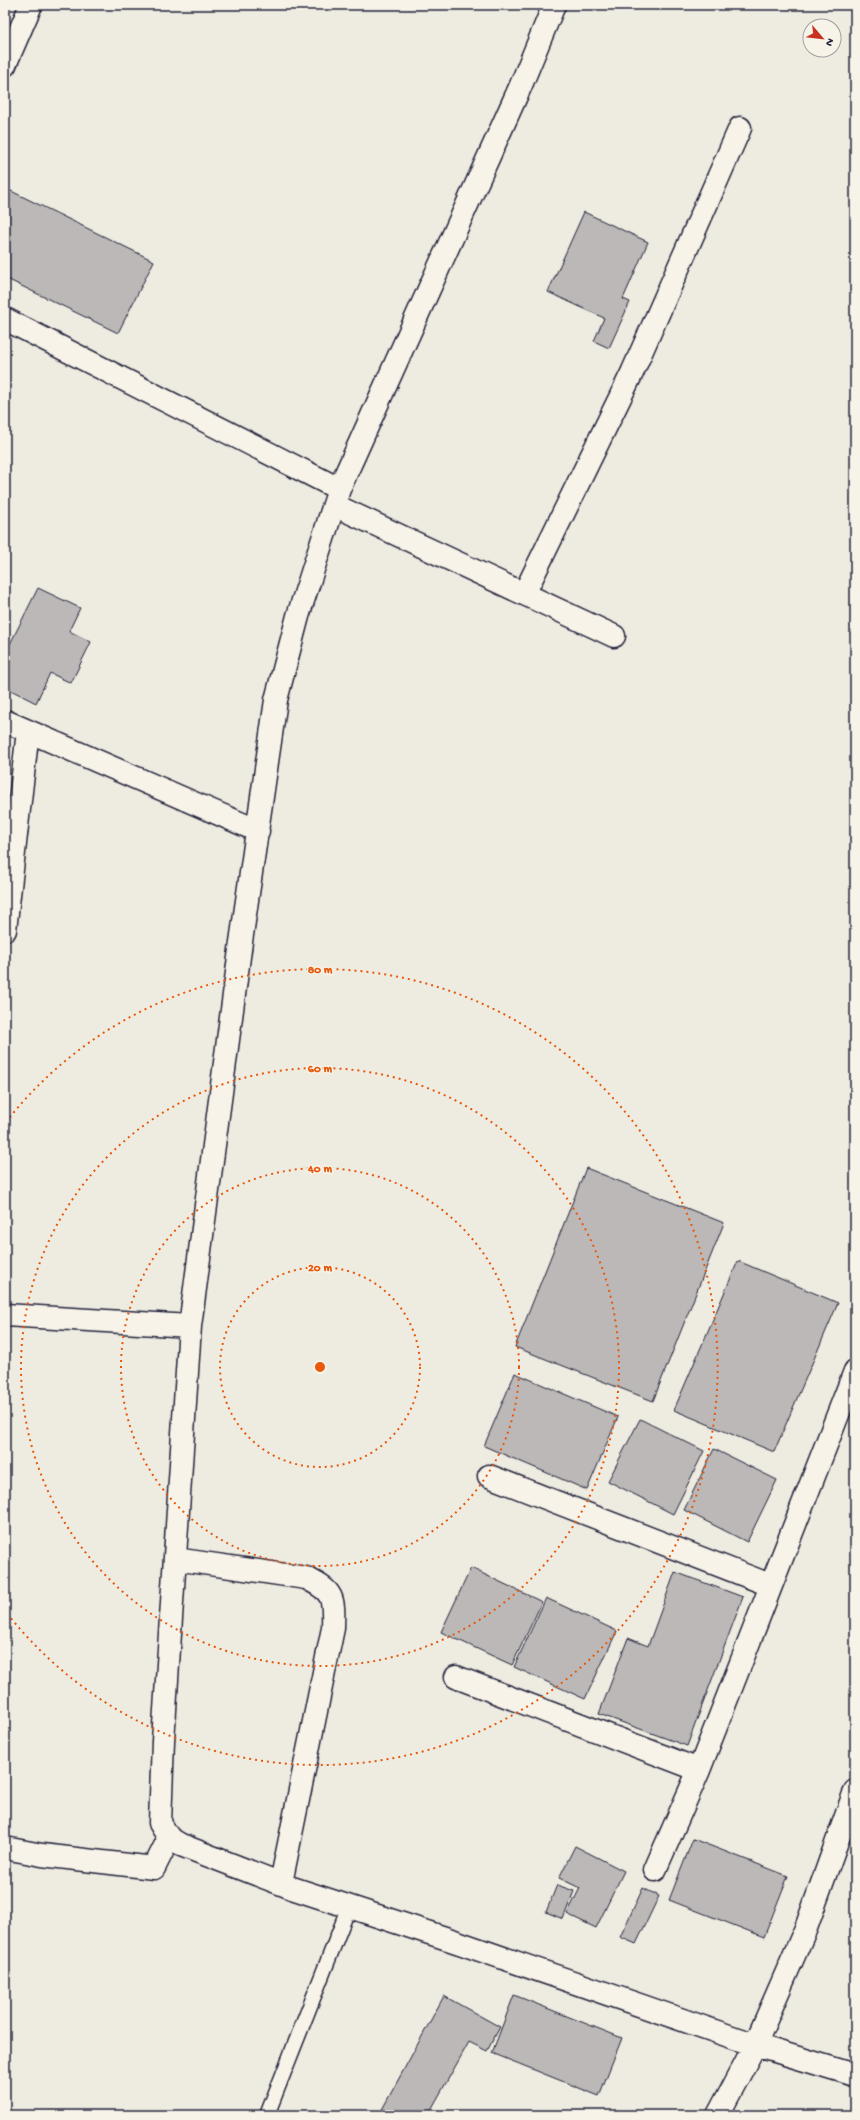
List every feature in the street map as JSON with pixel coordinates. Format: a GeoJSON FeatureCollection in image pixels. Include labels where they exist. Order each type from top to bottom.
{"type":"FeatureCollection","features":[{"type":"Feature","properties":{"kind":"street"},"geometry":{"type":"LineString","coordinates":[[5,65],[31,5]]}},
{"type":"Feature","properties":{"kind":"street"},"geometry":{"type":"LineString","coordinates":[[554,5],[521,85],[337,497],[298,616],[276,700],[190,1326],[163,1740],[160,1823],[169,1838],[181,1845],[281,1883],[755,2045],[855,2075]]}},
{"type":"Feature","properties":{"kind":"street"},"geometry":{"type":"LineString","coordinates":[[524,594],[632,373],[740,128]]}},
{"type":"Feature","properties":{"kind":"street"},"geometry":{"type":"LineString","coordinates":[[5,319],[337,497],[524,594],[614,636]]}},
{"type":"Feature","properties":{"kind":"street"},"geometry":{"type":"LineString","coordinates":[[5,721],[258,831]]}},
{"type":"Feature","properties":{"kind":"street"},"geometry":{"type":"LineString","coordinates":[[5,930],[28,731]]}},
{"type":"Feature","properties":{"kind":"street"},"geometry":{"type":"LineString","coordinates":[[5,1315],[190,1326]]}},
{"type":"Feature","properties":{"kind":"street"},"geometry":{"type":"LineString","coordinates":[[655,1870],[699,1770],[770,1585],[855,1371]]}},
{"type":"Feature","properties":{"kind":"street"},"geometry":{"type":"LineString","coordinates":[[489,1476],[770,1585]]}},
{"type":"Feature","properties":{"kind":"street"},"geometry":{"type":"LineString","coordinates":[[175,1559],[306,1578],[325,1588],[334,1605],[333,1628],[281,1883]]}},
{"type":"Feature","properties":{"kind":"street"},"geometry":{"type":"LineString","coordinates":[[456,1677],[699,1770]]}},
{"type":"Feature","properties":{"kind":"street"},"geometry":{"type":"LineString","coordinates":[[718,2115],[755,2045],[806,1928],[855,1791]]}},
{"type":"Feature","properties":{"kind":"street"},"geometry":{"type":"LineString","coordinates":[[5,1848],[42,1855],[154,1868],[169,1838]]}},
{"type":"Feature","properties":{"kind":"lane"},"geometry":{"type":"LineString","coordinates":[[267,2115],[349,1907]]}},
{"type":"Feature","properties":{"kind":"building"},"geometry":{"type":"Polygon","coordinates":[[[5,188],[154,261],[118,333],[5,278],[5,188]]]}},
{"type":"Feature","properties":{"kind":"building"},"geometry":{"type":"Polygon","coordinates":[[[584,212],[648,242],[623,299],[630,302],[609,348],[594,341],[604,318],[548,292],[584,212]]]}},
{"type":"Feature","properties":{"kind":"building"},"geometry":{"type":"Polygon","coordinates":[[[38,588],[80,608],[69,631],[91,642],[71,683],[50,673],[36,703],[5,687],[5,654],[38,588]]]}},
{"type":"Feature","properties":{"kind":"building"},"geometry":{"type":"Polygon","coordinates":[[[586,1168],[724,1223],[653,1401],[515,1347],[586,1168]]]}},
{"type":"Feature","properties":{"kind":"building"},"geometry":{"type":"Polygon","coordinates":[[[738,1261],[838,1303],[774,1452],[674,1410],[738,1261]]]}},
{"type":"Feature","properties":{"kind":"building"},"geometry":{"type":"Polygon","coordinates":[[[515,1373],[618,1417],[587,1490],[484,1446],[515,1373]]]}},
{"type":"Feature","properties":{"kind":"building"},"geometry":{"type":"Polygon","coordinates":[[[640,1419],[704,1451],[673,1514],[608,1481],[640,1419]]]}},
{"type":"Feature","properties":{"kind":"building"},"geometry":{"type":"Polygon","coordinates":[[[714,1449],[777,1480],[747,1542],[684,1510],[714,1449]]]}},
{"type":"Feature","properties":{"kind":"building"},"geometry":{"type":"Polygon","coordinates":[[[471,1568],[542,1602],[512,1665],[441,1632],[471,1568]]]}},
{"type":"Feature","properties":{"kind":"building"},"geometry":{"type":"Polygon","coordinates":[[[675,1572],[743,1597],[687,1746],[599,1714],[628,1638],[648,1646],[675,1572]]]}},
{"type":"Feature","properties":{"kind":"building"},"geometry":{"type":"Polygon","coordinates":[[[546,1598],[617,1631],[585,1699],[514,1667],[546,1598]]]}},
{"type":"Feature","properties":{"kind":"building"},"geometry":{"type":"Polygon","coordinates":[[[693,1839],[788,1876],[764,1937],[669,1900],[693,1839]]]}},
{"type":"Feature","properties":{"kind":"building"},"geometry":{"type":"Polygon","coordinates":[[[575,1846],[624,1871],[596,1928],[567,1914],[580,1888],[559,1878],[575,1846]]]}},
{"type":"Feature","properties":{"kind":"building"},"geometry":{"type":"Polygon","coordinates":[[[557,1885],[574,1891],[563,1919],[546,1912],[557,1885]]]}},
{"type":"Feature","properties":{"kind":"building"},"geometry":{"type":"Polygon","coordinates":[[[643,1888],[659,1896],[636,1944],[620,1937],[643,1888]]]}},
{"type":"Feature","properties":{"kind":"building"},"geometry":{"type":"Polygon","coordinates":[[[514,1995],[622,2038],[599,2096],[492,2053],[514,1995]]]}},
{"type":"Feature","properties":{"kind":"building"},"geometry":{"type":"Polygon","coordinates":[[[444,1996],[500,2027],[487,2051],[469,2042],[428,2115],[379,2115],[444,1996]]]}}]}
